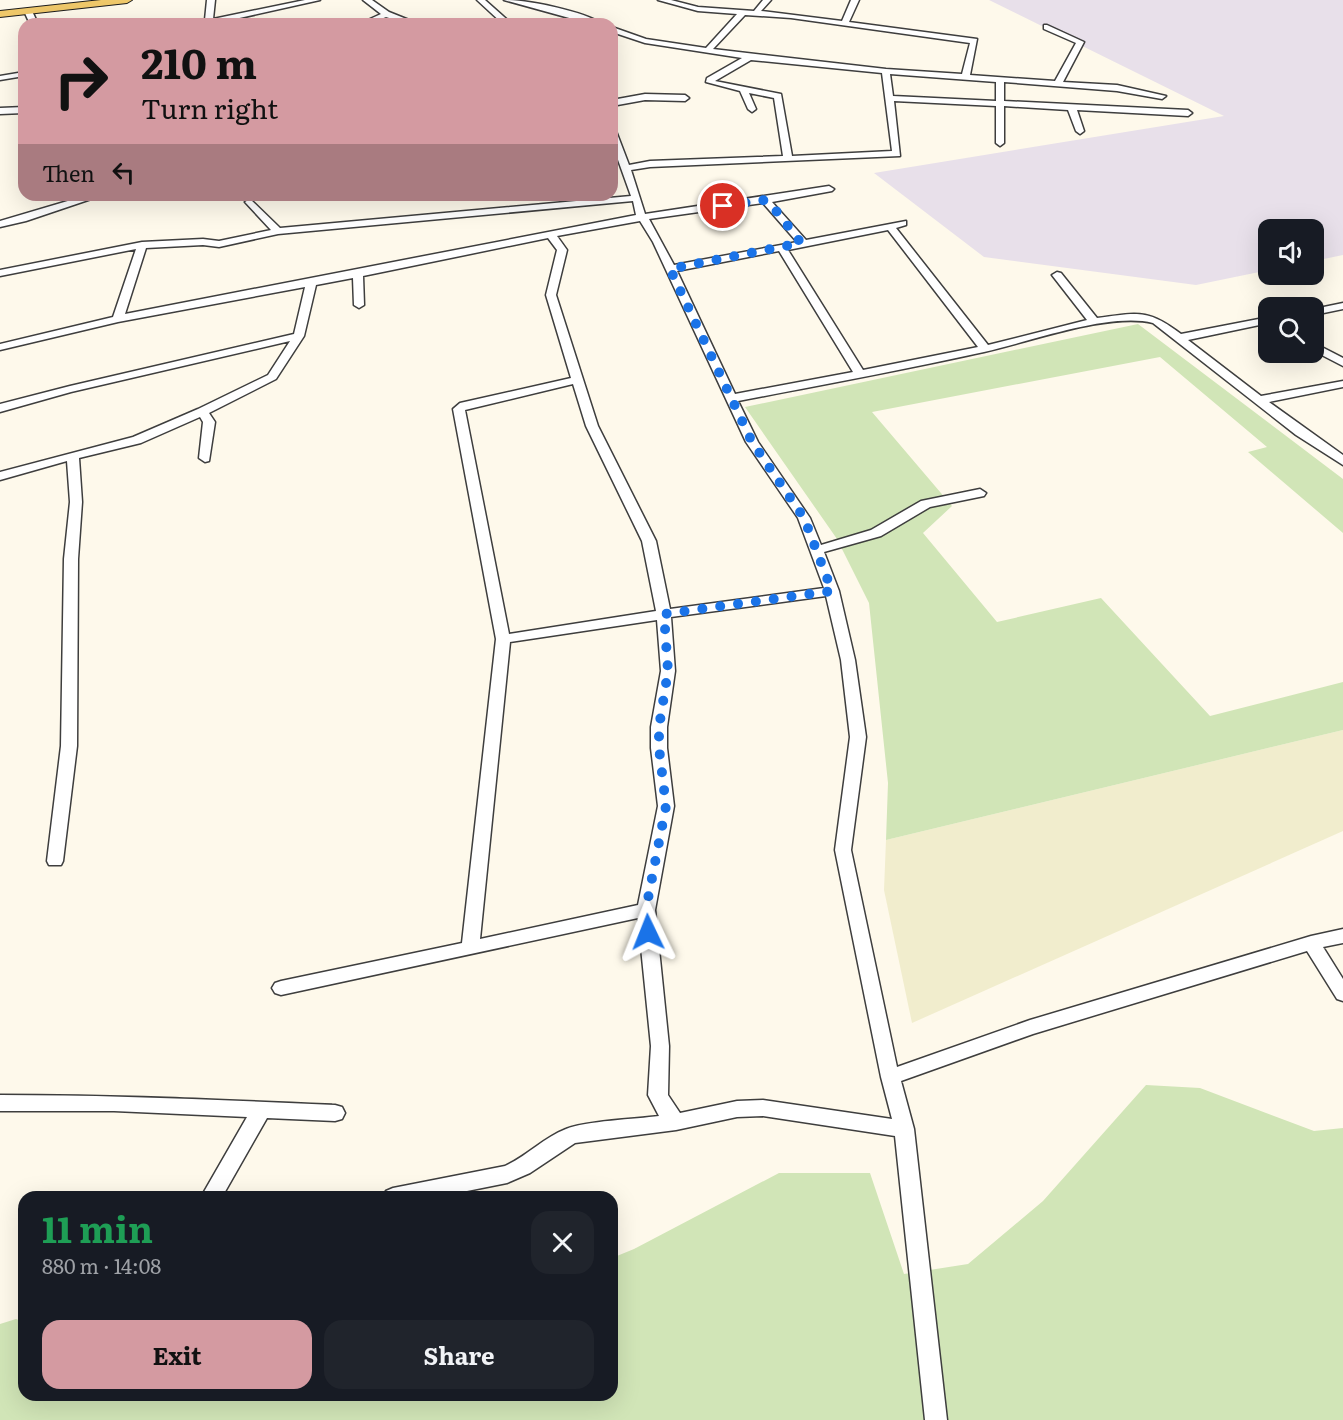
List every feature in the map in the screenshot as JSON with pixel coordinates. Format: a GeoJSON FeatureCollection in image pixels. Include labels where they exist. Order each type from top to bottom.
{"type":"FeatureCollection","features":[{"type":"Feature","properties":{"kind":"main road"},"geometry":{"type":"LineString","coordinates":[[0,14],[127,0]]}},
{"type":"Feature","properties":{"kind":"street"},"geometry":{"type":"LineString","coordinates":[[209,18],[211,0]]}},
{"type":"Feature","properties":{"kind":"street"},"geometry":{"type":"LineString","coordinates":[[231,18],[316,0]]}},
{"type":"Feature","properties":{"kind":"street"},"geometry":{"type":"LineString","coordinates":[[366,0],[386,14],[398,18]]}},
{"type":"Feature","properties":{"kind":"street"},"geometry":{"type":"LineString","coordinates":[[481,0],[501,18]]}},
{"type":"Feature","properties":{"kind":"street"},"geometry":{"type":"LineString","coordinates":[[508,0],[548,8],[580,18]]}},
{"type":"Feature","properties":{"kind":"street"},"geometry":{"type":"LineString","coordinates":[[755,14],[767,0]]}},
{"type":"Feature","properties":{"kind":"street"},"geometry":{"type":"LineString","coordinates":[[844,23],[855,0]]}},
{"type":"Feature","properties":{"kind":"street"},"geometry":{"type":"LineString","coordinates":[[669,1],[698,9],[844,23],[974,41],[966,75]]}},
{"type":"Feature","properties":{"kind":"street"},"geometry":{"type":"LineString","coordinates":[[548,8],[558,4]]}},
{"type":"Feature","properties":{"kind":"street"},"geometry":{"type":"LineString","coordinates":[[28,11],[31,18]]}},
{"type":"Feature","properties":{"kind":"street"},"geometry":{"type":"LineString","coordinates":[[708,50],[742,13]]}},
{"type":"Feature","properties":{"kind":"street"},"geometry":{"type":"LineString","coordinates":[[377,18],[386,14]]}},
{"type":"Feature","properties":{"kind":"street"},"geometry":{"type":"LineString","coordinates":[[1047,27],[1080,42],[1058,84]]}},
{"type":"Feature","properties":{"kind":"street"},"geometry":{"type":"LineString","coordinates":[[618,31],[645,41],[750,57],[886,71],[966,75],[1129,90],[1162,96]]}},
{"type":"Feature","properties":{"kind":"street"},"geometry":{"type":"LineString","coordinates":[[750,57],[710,80],[713,83],[772,94],[780,98],[789,159]]}},
{"type":"Feature","properties":{"kind":"street"},"geometry":{"type":"LineString","coordinates":[[622,170],[650,164],[897,154],[886,71]]}},
{"type":"Feature","properties":{"kind":"street"},"geometry":{"type":"LineString","coordinates":[[0,78],[18,75]]}},
{"type":"Feature","properties":{"kind":"street"},"geometry":{"type":"LineString","coordinates":[[1000,78],[1000,143]]}},
{"type":"Feature","properties":{"kind":"street"},"geometry":{"type":"LineString","coordinates":[[744,90],[752,109]]}},
{"type":"Feature","properties":{"kind":"street"},"geometry":{"type":"LineString","coordinates":[[618,102],[645,97],[685,98]]}},
{"type":"Feature","properties":{"kind":"street"},"geometry":{"type":"LineString","coordinates":[[890,98],[1072,109],[1188,113]]}},
{"type":"Feature","properties":{"kind":"street"},"geometry":{"type":"LineString","coordinates":[[1072,109],[1080,131]]}},
{"type":"Feature","properties":{"kind":"street"},"geometry":{"type":"LineString","coordinates":[[0,111],[18,110]]}},
{"type":"Feature","properties":{"kind":"street"},"geometry":{"type":"LineString","coordinates":[[618,154],[622,170],[637,198],[638,210],[670,269],[730,399],[752,442],[804,518],[832,591],[848,660],[858,737],[843,850],[905,1139],[935,1409]]}},
{"type":"Feature","properties":{"kind":"street"},"geometry":{"type":"LineString","coordinates":[[0,347],[118,320],[643,217],[830,189]]}},
{"type":"Feature","properties":{"kind":"street"},"geometry":{"type":"LineString","coordinates":[[618,200],[637,198]]}},
{"type":"Feature","properties":{"kind":"street"},"geometry":{"type":"LineString","coordinates":[[765,200],[801,243]]}},
{"type":"Feature","properties":{"kind":"street"},"geometry":{"type":"LineString","coordinates":[[0,224],[72,201]]}},
{"type":"Feature","properties":{"kind":"street"},"geometry":{"type":"LineString","coordinates":[[0,273],[142,245],[203,242],[219,244],[278,231],[604,201]]}},
{"type":"Feature","properties":{"kind":"street"},"geometry":{"type":"LineString","coordinates":[[250,202],[278,231]]}},
{"type":"Feature","properties":{"kind":"street"},"geometry":{"type":"LineString","coordinates":[[670,269],[903,223]]}},
{"type":"Feature","properties":{"kind":"street"},"geometry":{"type":"LineString","coordinates":[[890,227],[985,349]]}},
{"type":"Feature","properties":{"kind":"street"},"geometry":{"type":"LineString","coordinates":[[550,235],[562,247],[563,253],[550,286],[551,295],[592,426],[649,541],[664,614],[668,671],[659,727],[659,748],[666,806],[646,909],[660,1046],[658,1095],[663,1106],[676,1122]]}},
{"type":"Feature","properties":{"kind":"street"},"geometry":{"type":"LineString","coordinates":[[118,320],[142,245]]}},
{"type":"Feature","properties":{"kind":"street"},"geometry":{"type":"LineString","coordinates":[[781,247],[860,374]]}},
{"type":"Feature","properties":{"kind":"street"},"geometry":{"type":"LineString","coordinates":[[358,274],[359,305]]}},
{"type":"Feature","properties":{"kind":"street"},"geometry":{"type":"LineString","coordinates":[[1057,276],[1094,322]]}},
{"type":"Feature","properties":{"kind":"street"},"geometry":{"type":"LineString","coordinates":[[0,476],[137,440],[202,412],[272,377],[299,336],[310,283]]}},
{"type":"Feature","properties":{"kind":"street"},"geometry":{"type":"LineString","coordinates":[[1324,310],[1343,306]]}},
{"type":"Feature","properties":{"kind":"street"},"geometry":{"type":"LineString","coordinates":[[730,399],[985,349],[1094,322],[1127,316],[1148,317],[1179,338],[1310,439],[1343,461]]}},
{"type":"Feature","properties":{"kind":"street"},"geometry":{"type":"LineString","coordinates":[[1179,338],[1258,322]]}},
{"type":"Feature","properties":{"kind":"street"},"geometry":{"type":"LineString","coordinates":[[0,408],[70,389],[299,336]]}},
{"type":"Feature","properties":{"kind":"street"},"geometry":{"type":"LineString","coordinates":[[1324,352],[1343,363]]}},
{"type":"Feature","properties":{"kind":"street"},"geometry":{"type":"LineString","coordinates":[[470,948],[503,639],[459,409],[464,405],[578,380]]}},
{"type":"Feature","properties":{"kind":"street"},"geometry":{"type":"LineString","coordinates":[[1261,400],[1343,384]]}},
{"type":"Feature","properties":{"kind":"street"},"geometry":{"type":"LineString","coordinates":[[202,412],[209,422],[205,458]]}},
{"type":"Feature","properties":{"kind":"street"},"geometry":{"type":"LineString","coordinates":[[55,861],[69,746],[71,559],[76,502],[73,457]]}},
{"type":"Feature","properties":{"kind":"street"},"geometry":{"type":"LineString","coordinates":[[818,550],[876,533],[927,504],[980,494]]}},
{"type":"Feature","properties":{"kind":"street"},"geometry":{"type":"LineString","coordinates":[[503,639],[832,591]]}},
{"type":"Feature","properties":{"kind":"street"},"geometry":{"type":"LineString","coordinates":[[281,988],[646,909]]}},
{"type":"Feature","properties":{"kind":"street"},"geometry":{"type":"LineString","coordinates":[[890,1077],[1030,1027],[1311,943],[1343,936]]}},
{"type":"Feature","properties":{"kind":"street"},"geometry":{"type":"LineString","coordinates":[[1311,943],[1343,994]]}},
{"type":"Feature","properties":{"kind":"street"},"geometry":{"type":"LineString","coordinates":[[0,1103],[114,1103],[335,1113]]}},
{"type":"Feature","properties":{"kind":"street"},"geometry":{"type":"LineString","coordinates":[[423,1191],[507,1174],[523,1167],[572,1135],[676,1122],[737,1109],[763,1108],[905,1139]]}},
{"type":"Feature","properties":{"kind":"street"},"geometry":{"type":"LineString","coordinates":[[215,1191],[262,1110]]}},
{"type":"Feature","properties":{"kind":"shaded area"},"geometry":{"type":"Polygon","coordinates":[[[989,0],[1343,0],[1343,255],[1324,259],[1324,219],[1258,219],[1258,272],[1196,285],[984,257],[874,173],[1224,116],[989,0]]]}},
{"type":"Feature","properties":{"kind":"shaded area"},"geometry":{"type":"Polygon","coordinates":[[[1343,730],[1343,831],[912,1023],[884,890],[886,840],[1343,730]]]}},
{"type":"Feature","properties":{"kind":"green space"},"geometry":{"type":"Polygon","coordinates":[[[1138,324],[1343,479],[1343,533],[1248,452],[1267,447],[1160,357],[872,412],[952,506],[923,533],[997,622],[1101,598],[1210,716],[1343,682],[1343,730],[886,840],[888,783],[869,603],[837,539],[745,407],[1138,324]]]}},
{"type":"Feature","properties":{"kind":"green space"},"geometry":{"type":"Polygon","coordinates":[[[1146,1085],[1200,1088],[1314,1131],[1343,1128],[1343,1420],[0,1420],[0,1324],[16,1319],[18,1320],[18,1401],[618,1401],[618,1256],[779,1173],[870,1173],[904,1274],[968,1264],[1043,1201],[1146,1085]]]}},
{"type":"Feature","properties":{"kind":"route"},"geometry":{"type":"LineString","coordinates":[[648,932],[646,909],[666,806],[659,748],[659,727],[668,671],[664,614],[832,591],[804,518],[752,442],[670,269],[801,243],[765,200],[723,206]]}}]}
